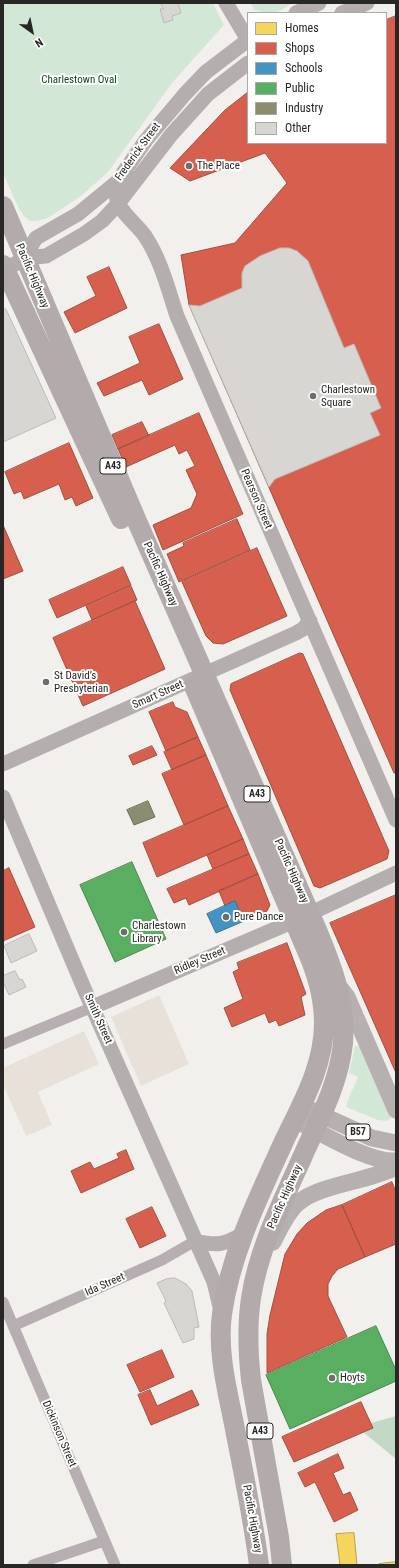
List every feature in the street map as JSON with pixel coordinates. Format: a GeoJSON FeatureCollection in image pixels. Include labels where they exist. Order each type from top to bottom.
{"type":"FeatureCollection","features":[{"type":"Feature","properties":{"kind":"highway","name":"Pacific Highway"},"geometry":{"type":"LineString","coordinates":[[3,206],[198,677],[302,918],[338,984],[342,1011],[342,1043],[338,1070],[319,1122],[266,1240],[257,1268],[249,1313],[248,1354],[251,1380],[279,1537],[282,1565]]}},
{"type":"Feature","properties":{"kind":"highway","name":"Pacific Highway"},"geometry":{"type":"LineString","coordinates":[[4,269],[198,677]]}},
{"type":"Feature","properties":{"kind":"highway","name":"Pacific Highway"},"geometry":{"type":"LineString","coordinates":[[259,1565],[254,1526],[224,1382],[221,1332],[222,1314],[230,1274],[243,1234],[252,1211],[299,1113],[319,1058],[324,1021],[316,975],[302,918]]}},
{"type":"Feature","properties":{"kind":"main road"},"geometry":{"type":"LineString","coordinates":[[338,984],[347,997],[396,1110]]}},
{"type":"Feature","properties":{"kind":"main road","name":"B57"},"geometry":{"type":"LineString","coordinates":[[299,1113],[319,1122],[372,1138],[396,1143]]}},
{"type":"Feature","properties":{"kind":"main road","name":"B57"},"geometry":{"type":"LineString","coordinates":[[319,1122],[354,1149],[379,1158],[396,1161]]}},
{"type":"Feature","properties":{"kind":"main road"},"geometry":{"type":"LineString","coordinates":[[257,1268],[293,1208],[298,1203],[317,1192],[358,1181],[396,1167]]}},
{"type":"Feature","properties":{"kind":"street"},"geometry":{"type":"LineString","coordinates":[[226,3],[247,38]]}},
{"type":"Feature","properties":{"kind":"street"},"geometry":{"type":"LineString","coordinates":[[298,12],[319,3]]}},
{"type":"Feature","properties":{"kind":"street"},"geometry":{"type":"LineString","coordinates":[[344,12],[367,3]]}},
{"type":"Feature","properties":{"kind":"street","name":"Frederick Street"},"geometry":{"type":"LineString","coordinates":[[24,258],[36,238],[78,214],[117,182],[146,140],[185,94],[206,72],[247,41]]}},
{"type":"Feature","properties":{"kind":"street","name":"Frederick Street"},"geometry":{"type":"LineString","coordinates":[[4,269],[24,258],[46,256],[84,234],[102,221],[117,205],[171,135],[208,94],[247,64]]}},
{"type":"Feature","properties":{"kind":"street"},"geometry":{"type":"LineString","coordinates":[[117,182],[115,190],[117,205]]}},
{"type":"Feature","properties":{"kind":"street","name":"Pearson Street"},"geometry":{"type":"LineString","coordinates":[[117,205],[132,219],[145,237],[156,258],[177,316],[396,820]]}},
{"type":"Feature","properties":{"kind":"street","name":"Smart Street"},"geometry":{"type":"LineString","coordinates":[[3,764],[296,634],[304,629],[310,621]]}},
{"type":"Feature","properties":{"kind":"street","name":"Smith Street"},"geometry":{"type":"LineString","coordinates":[[3,796],[214,1282],[222,1314]]}},
{"type":"Feature","properties":{"kind":"street","name":"Ridley Street"},"geometry":{"type":"LineString","coordinates":[[3,1044],[302,918],[396,873]]}},
{"type":"Feature","properties":{"kind":"street"},"geometry":{"type":"LineString","coordinates":[[195,1241],[213,1245],[225,1244],[243,1234]]}},
{"type":"Feature","properties":{"kind":"street","name":"Ida Street"},"geometry":{"type":"LineString","coordinates":[[13,1326],[162,1260],[195,1241]]}},
{"type":"Feature","properties":{"kind":"street","name":"Dickinson Street"},"geometry":{"type":"LineString","coordinates":[[3,1302],[115,1565]]}},
{"type":"Feature","properties":{"kind":"street"},"geometry":{"type":"LineString","coordinates":[[33,1565],[104,1541]]}},
{"type":"Feature","properties":{"kind":"shaded area"},"geometry":{"type":"Polygon","coordinates":[[[159,995],[189,1064],[141,1086],[111,1017],[159,995]]]}},
{"type":"Feature","properties":{"kind":"shaded area"},"geometry":{"type":"Polygon","coordinates":[[[84,1031],[99,1064],[38,1092],[52,1125],[26,1136],[3,1085],[3,1068],[84,1031]]]}},
{"type":"Feature","properties":{"kind":"green space","name":"Charlestown Oval"},"geometry":{"type":"Polygon","coordinates":[[[3,3],[213,3],[224,25],[172,83],[108,172],[81,196],[48,218],[30,221],[19,209],[3,173],[3,3]]]}},
{"type":"Feature","properties":{"kind":"green space"},"geometry":{"type":"Polygon","coordinates":[[[250,3],[292,3],[275,12],[262,12],[255,10],[250,3]]]}},
{"type":"Feature","properties":{"kind":"green space"},"geometry":{"type":"Polygon","coordinates":[[[362,1045],[394,1116],[387,1121],[378,1120],[346,1107],[358,1077],[349,1073],[355,1046],[362,1045]]]}},
{"type":"Feature","properties":{"kind":"green space"},"geometry":{"type":"Polygon","coordinates":[[[396,1416],[396,1459],[357,1427],[396,1416]]]}},
{"type":"Feature","properties":{"kind":"building: Homes"},"geometry":{"type":"Polygon","coordinates":[[[354,1533],[357,1565],[340,1565],[336,1534],[354,1533]]]}},
{"type":"Feature","properties":{"kind":"building: Homes"},"geometry":{"type":"Polygon","coordinates":[[[396,1562],[396,1565],[379,1565],[379,1564],[396,1562]]]}},
{"type":"Feature","properties":{"kind":"building: Shops","name":"Charlestown Square"},"geometry":{"type":"Polygon","coordinates":[[[396,16],[396,773],[394,773],[189,305],[181,255],[235,243],[287,183],[265,153],[190,181],[170,168],[225,110],[247,93],[247,144],[387,144],[387,20],[396,16]]]}},
{"type":"Feature","properties":{"kind":"building: Shops"},"geometry":{"type":"Polygon","coordinates":[[[109,267],[127,308],[75,333],[64,312],[96,296],[87,277],[109,267]]]}},
{"type":"Feature","properties":{"kind":"building: Shops"},"geometry":{"type":"Polygon","coordinates":[[[159,324],[183,379],[149,395],[142,380],[104,396],[97,383],[140,363],[129,337],[159,324]]]}},
{"type":"Feature","properties":{"kind":"building: Shops"},"geometry":{"type":"Polygon","coordinates":[[[199,413],[243,514],[163,550],[153,525],[191,508],[197,494],[186,470],[195,466],[187,450],[179,454],[175,445],[126,467],[118,449],[199,413]]]}},
{"type":"Feature","properties":{"kind":"building: Shops"},"geometry":{"type":"Polygon","coordinates":[[[142,422],[149,436],[118,449],[112,435],[142,422]]]}},
{"type":"Feature","properties":{"kind":"building: Shops"},"geometry":{"type":"Polygon","coordinates":[[[69,443],[93,498],[76,506],[72,497],[65,500],[59,484],[24,499],[21,491],[14,494],[5,472],[69,443]]]}},
{"type":"Feature","properties":{"kind":"building: Shops"},"geometry":{"type":"Polygon","coordinates":[[[237,519],[250,550],[179,582],[167,554],[184,546],[183,543],[237,519]]]}},
{"type":"Feature","properties":{"kind":"building: Shops"},"geometry":{"type":"Polygon","coordinates":[[[3,525],[23,571],[3,579],[3,525]]]}},
{"type":"Feature","properties":{"kind":"building: Shops"},"geometry":{"type":"Polygon","coordinates":[[[257,548],[287,616],[223,644],[213,643],[206,636],[182,582],[257,548]]]}},
{"type":"Feature","properties":{"kind":"building: Shops"},"geometry":{"type":"Polygon","coordinates":[[[123,567],[131,585],[57,618],[49,600],[123,567]]]}},
{"type":"Feature","properties":{"kind":"building: Shops"},"geometry":{"type":"Polygon","coordinates":[[[131,586],[137,600],[92,620],[86,606],[131,586]]]}},
{"type":"Feature","properties":{"kind":"building: Shops"},"geometry":{"type":"Polygon","coordinates":[[[135,601],[165,669],[83,706],[53,638],[135,601]]]}},
{"type":"Feature","properties":{"kind":"building: Shops"},"geometry":{"type":"Polygon","coordinates":[[[300,653],[303,654],[389,851],[387,859],[320,888],[314,886],[230,690],[231,684],[300,653]]]}},
{"type":"Feature","properties":{"kind":"building: Shops"},"geometry":{"type":"Polygon","coordinates":[[[173,702],[175,707],[187,712],[198,737],[166,751],[149,712],[173,702]]]}},
{"type":"Feature","properties":{"kind":"building: Shops"},"geometry":{"type":"Polygon","coordinates":[[[198,737],[206,755],[172,770],[164,752],[198,737]]]}},
{"type":"Feature","properties":{"kind":"building: Shops"},"geometry":{"type":"Polygon","coordinates":[[[152,746],[157,755],[133,765],[129,756],[152,746]]]}},
{"type":"Feature","properties":{"kind":"building: Shops"},"geometry":{"type":"Polygon","coordinates":[[[206,755],[228,806],[184,825],[162,774],[206,755]]]}},
{"type":"Feature","properties":{"kind":"building: Shops"},"geometry":{"type":"Polygon","coordinates":[[[228,806],[243,839],[157,877],[143,843],[228,806]]]}},
{"type":"Feature","properties":{"kind":"building: Shops"},"geometry":{"type":"Polygon","coordinates":[[[243,839],[249,854],[213,869],[207,855],[243,839]]]}},
{"type":"Feature","properties":{"kind":"building: Shops"},"geometry":{"type":"Polygon","coordinates":[[[249,854],[258,874],[189,905],[186,898],[174,903],[167,889],[249,854]]]}},
{"type":"Feature","properties":{"kind":"building: Shops"},"geometry":{"type":"Polygon","coordinates":[[[9,868],[35,927],[3,941],[3,871],[9,868]]]}},
{"type":"Feature","properties":{"kind":"building: Shops"},"geometry":{"type":"Polygon","coordinates":[[[258,874],[270,905],[267,911],[244,921],[235,901],[225,906],[219,891],[258,874]]]}},
{"type":"Feature","properties":{"kind":"building: Shops"},"geometry":{"type":"Polygon","coordinates":[[[396,895],[396,1073],[330,923],[396,895]]]}},
{"type":"Feature","properties":{"kind":"building: Shops"},"geometry":{"type":"Polygon","coordinates":[[[287,943],[306,994],[301,997],[305,1015],[279,1026],[276,1020],[269,1023],[265,1013],[232,1027],[224,1008],[243,999],[233,972],[239,969],[237,963],[287,943]]]}},
{"type":"Feature","properties":{"kind":"building: Shops"},"geometry":{"type":"Polygon","coordinates":[[[126,1150],[134,1169],[81,1193],[71,1171],[90,1162],[94,1169],[119,1158],[117,1154],[126,1150]]]}},
{"type":"Feature","properties":{"kind":"building: Shops"},"geometry":{"type":"Polygon","coordinates":[[[392,1182],[396,1192],[396,1244],[365,1257],[342,1205],[392,1182]]]}},
{"type":"Feature","properties":{"kind":"building: Shops"},"geometry":{"type":"Polygon","coordinates":[[[342,1205],[365,1257],[338,1269],[328,1284],[328,1296],[347,1337],[267,1373],[267,1334],[270,1315],[285,1254],[297,1234],[307,1223],[326,1210],[342,1205]]]}},
{"type":"Feature","properties":{"kind":"building: Shops"},"geometry":{"type":"Polygon","coordinates":[[[152,1207],[166,1236],[140,1248],[126,1219],[152,1207]]]}},
{"type":"Feature","properties":{"kind":"building: Shops"},"geometry":{"type":"Polygon","coordinates":[[[162,1350],[174,1377],[140,1392],[127,1365],[162,1350]]]}},
{"type":"Feature","properties":{"kind":"building: Shops"},"geometry":{"type":"Polygon","coordinates":[[[150,1390],[157,1406],[192,1390],[199,1405],[151,1425],[138,1395],[150,1390]]]}},
{"type":"Feature","properties":{"kind":"building: Shops"},"geometry":{"type":"Polygon","coordinates":[[[361,1402],[373,1428],[294,1462],[282,1437],[361,1402]]]}},
{"type":"Feature","properties":{"kind":"building: Shops"},"geometry":{"type":"Polygon","coordinates":[[[338,1454],[344,1468],[333,1473],[343,1495],[350,1492],[358,1510],[334,1522],[315,1482],[305,1487],[298,1473],[338,1454]]]}},
{"type":"Feature","properties":{"kind":"building: Schools","name":"Pure Dance"},"geometry":{"type":"Polygon","coordinates":[[[235,901],[244,921],[216,933],[207,914],[235,901]]]}},
{"type":"Feature","properties":{"kind":"building: Public","name":"Charlestown Library"},"geometry":{"type":"Polygon","coordinates":[[[132,862],[166,939],[115,962],[80,885],[132,862]]]}},
{"type":"Feature","properties":{"kind":"building: Public","name":"Hoyts"},"geometry":{"type":"Polygon","coordinates":[[[376,1326],[396,1370],[396,1381],[290,1429],[266,1375],[376,1326]]]}},
{"type":"Feature","properties":{"kind":"building: Industry"},"geometry":{"type":"Polygon","coordinates":[[[148,801],[155,817],[134,825],[127,810],[148,801]]]}},
{"type":"Feature","properties":{"kind":"building: Other"},"geometry":{"type":"Polygon","coordinates":[[[161,3],[178,3],[181,13],[172,16],[173,20],[164,23],[160,9],[163,9],[161,3]]]}},
{"type":"Feature","properties":{"kind":"building: Other"},"geometry":{"type":"Polygon","coordinates":[[[280,248],[289,248],[297,251],[308,261],[344,348],[354,344],[381,408],[370,413],[380,435],[275,479],[269,487],[189,305],[200,306],[242,288],[242,273],[245,266],[260,256],[280,248]]]}},
{"type":"Feature","properties":{"kind":"building: Other"},"geometry":{"type":"Polygon","coordinates":[[[6,309],[56,418],[3,442],[3,310],[6,309]]]}},
{"type":"Feature","properties":{"kind":"building: Other"},"geometry":{"type":"Polygon","coordinates":[[[29,934],[37,951],[11,963],[4,946],[29,934]]]}},
{"type":"Feature","properties":{"kind":"building: Other"},"geometry":{"type":"Polygon","coordinates":[[[15,971],[20,980],[22,979],[26,987],[9,995],[3,982],[3,976],[15,971]]]}},
{"type":"Feature","properties":{"kind":"building: Other"},"geometry":{"type":"Polygon","coordinates":[[[175,1278],[186,1284],[192,1291],[199,1327],[194,1328],[194,1339],[183,1343],[164,1303],[166,1301],[157,1283],[166,1279],[175,1278]]]}},
{"type":"Feature","properties":{"kind":"place","name":"The Place"},"geometry":{"type":"Point","coordinates":[189,166]}},
{"type":"Feature","properties":{"kind":"place","name":"Charlestown Square"},"geometry":{"type":"Point","coordinates":[313,396]}},
{"type":"Feature","properties":{"kind":"place","name":"St David’s Presbyterian"},"geometry":{"type":"Point","coordinates":[46,682]}},
{"type":"Feature","properties":{"kind":"place","name":"Pure Dance"},"geometry":{"type":"Point","coordinates":[226,917]}},
{"type":"Feature","properties":{"kind":"place","name":"Charlestown Library"},"geometry":{"type":"Point","coordinates":[124,932]}},
{"type":"Feature","properties":{"kind":"place","name":"Hoyts"},"geometry":{"type":"Point","coordinates":[332,1378]}}]}
